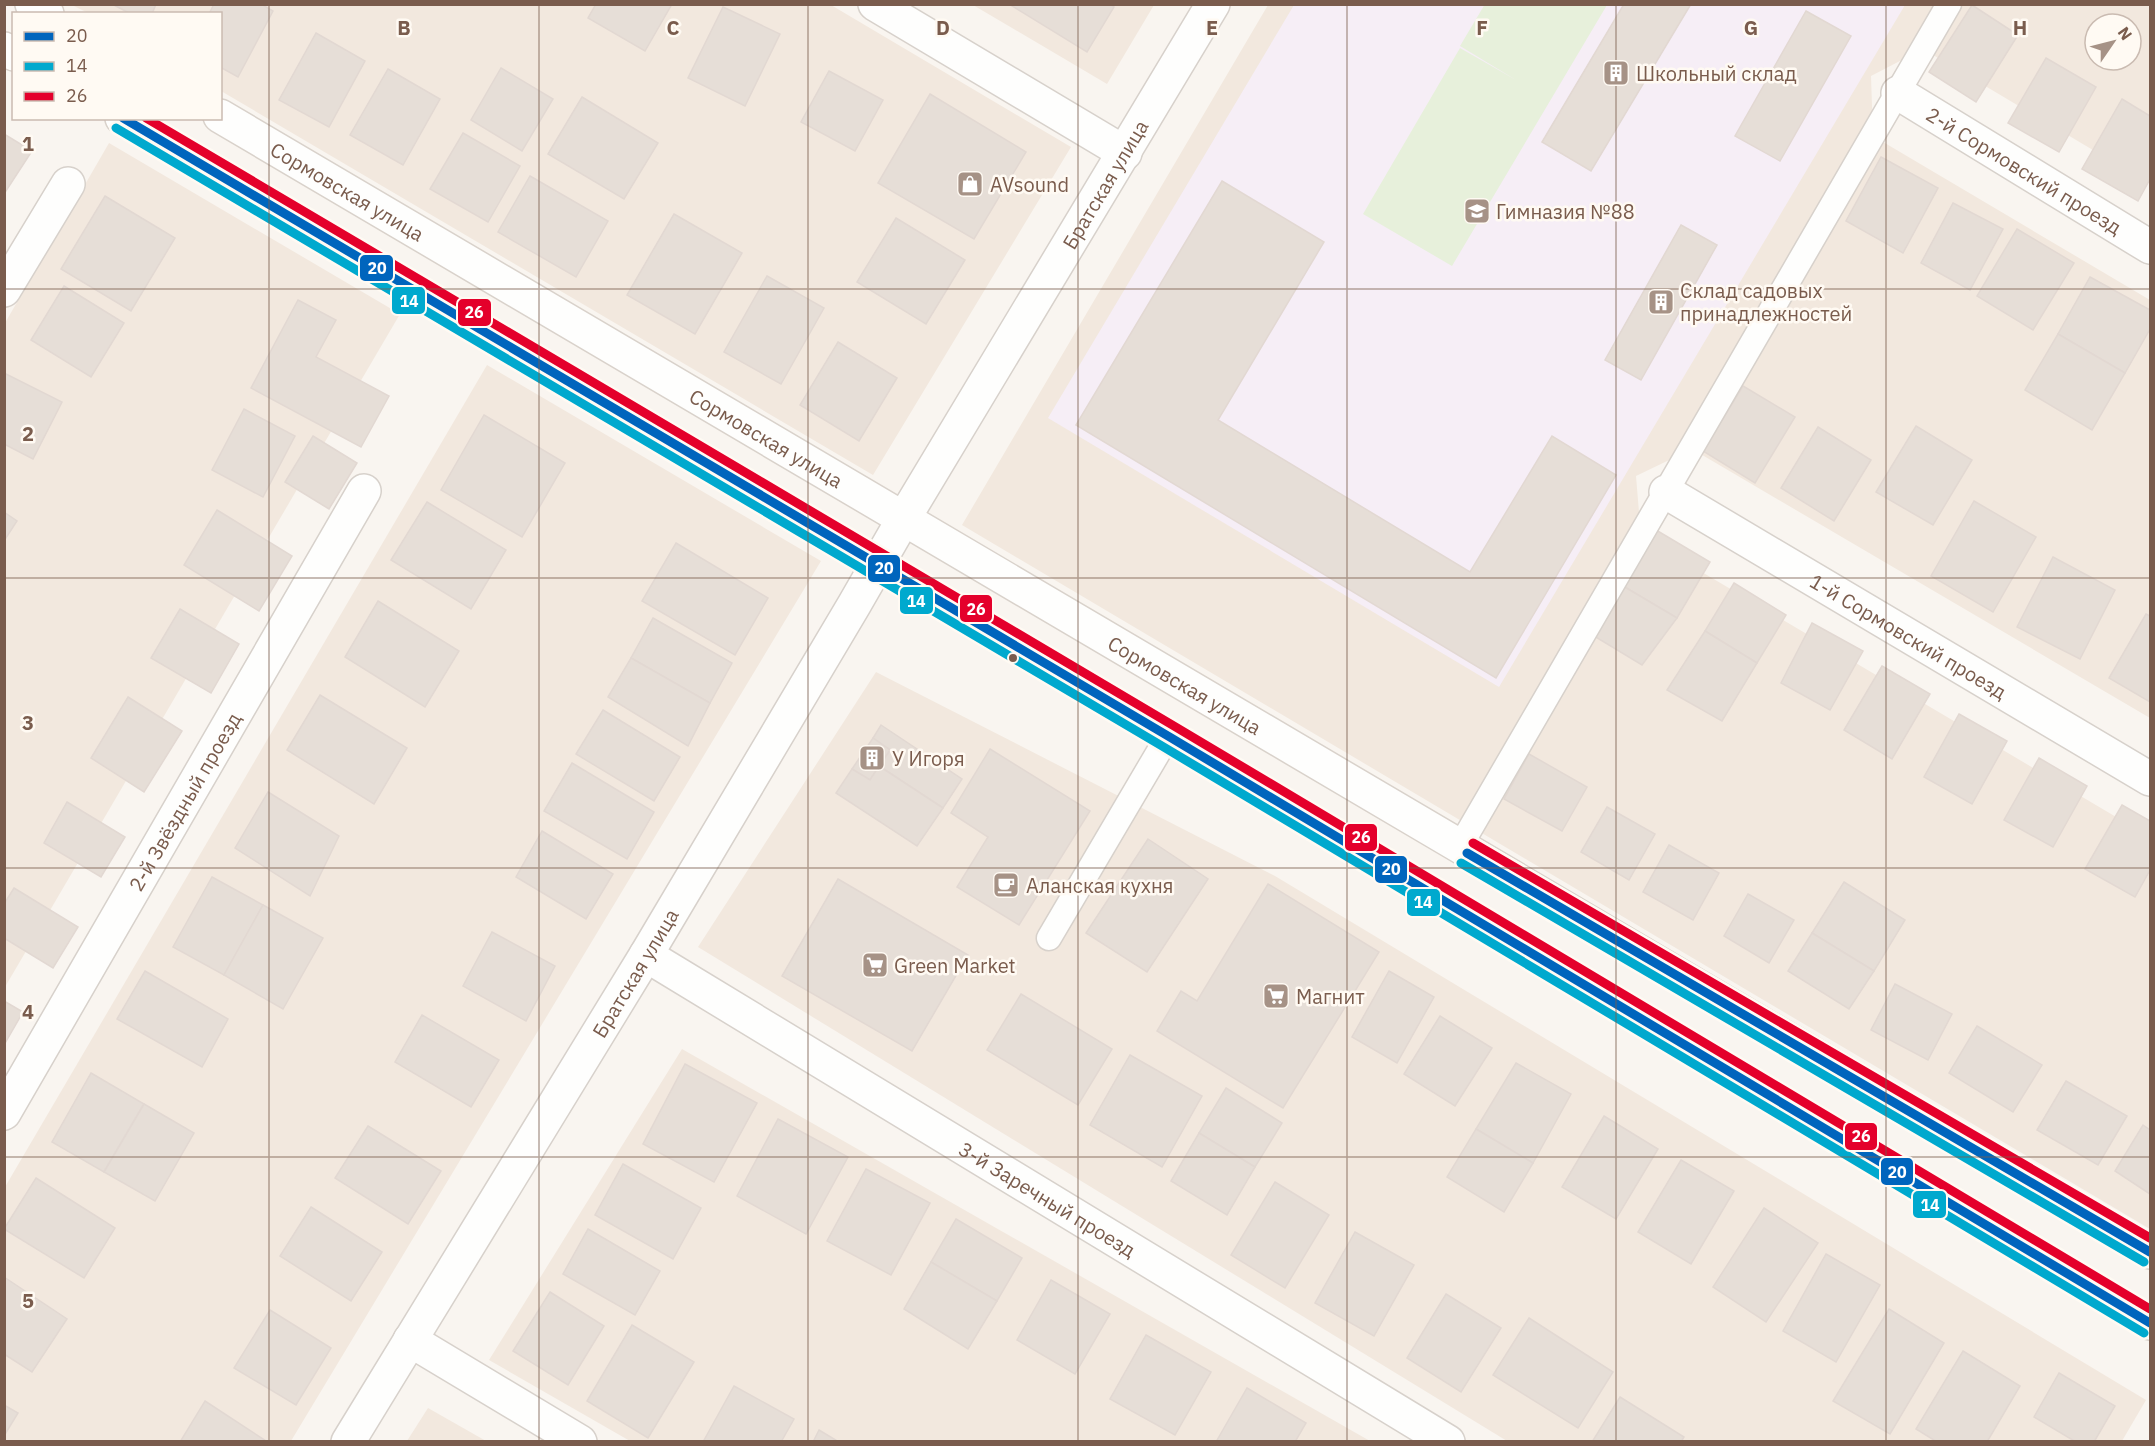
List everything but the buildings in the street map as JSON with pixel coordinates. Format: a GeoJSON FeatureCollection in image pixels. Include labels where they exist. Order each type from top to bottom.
{"type":"FeatureCollection","features":[{"type":"Feature","properties":{"kind":"street"},"geometry":{"type":"LineString","coordinates":[[874,4],[1125,153]]}},
{"type":"Feature","properties":{"kind":"street","name":"Братская улица"},"geometry":{"type":"LineString","coordinates":[[348,1442],[646,955],[904,518],[1213,4]]}},
{"type":"Feature","properties":{"kind":"street","name":"2-й Сормовский проезд"},"geometry":{"type":"LineString","coordinates":[[1898,93],[2151,247]]}},
{"type":"Feature","properties":{"kind":"street","name":"Сормовская улица"},"geometry":{"type":"LineString","coordinates":[[222,117],[904,518],[1459,848],[2151,1252]]}},
{"type":"Feature","properties":{"kind":"street"},"geometry":{"type":"LineString","coordinates":[[125,120],[1168,736],[2151,1323]]}},
{"type":"Feature","properties":{"kind":"street"},"geometry":{"type":"LineString","coordinates":[[4,290],[68,184]]}},
{"type":"Feature","properties":{"kind":"street","name":"2-й Звёздный проезд"},"geometry":{"type":"LineString","coordinates":[[4,1113],[364,491]]}},
{"type":"Feature","properties":{"kind":"street","name":"1-й Сормовский проезд"},"geometry":{"type":"LineString","coordinates":[[1666,492],[2151,779]]}},
{"type":"Feature","properties":{"kind":"street","name":"3-й Заречный проезд"},"geometry":{"type":"LineString","coordinates":[[646,955],[1448,1442]]}},
{"type":"Feature","properties":{"kind":"street"},"geometry":{"type":"LineString","coordinates":[[410,1340],[580,1442]]}},
{"type":"Feature","properties":{"kind":"lane"},"geometry":{"type":"LineString","coordinates":[[1459,848],[1949,4]]}},
{"type":"Feature","properties":{"kind":"lane"},"geometry":{"type":"LineString","coordinates":[[1049,938],[1168,736]]}},
{"type":"Feature","properties":{"kind":"shaded area"},"geometry":{"type":"Polygon","coordinates":[[[72,5],[831,5],[1071,147],[873,475],[222,92],[222,12],[86,12],[72,5]]]}},
{"type":"Feature","properties":{"kind":"shaded area"},"geometry":{"type":"Polygon","coordinates":[[[973,5],[1154,5],[1107,84],[973,5]]]}},
{"type":"Feature","properties":{"kind":"shaded area"},"geometry":{"type":"Polygon","coordinates":[[[1268,5],[2150,5],[2150,184],[1923,49],[1871,76],[1873,136],[2150,300],[2150,718],[1692,449],[1636,476],[1641,536],[2150,837],[2150,1229],[962,525],[1268,5]]]}},
{"type":"Feature","properties":{"kind":"shaded area","name":"Гимназия №88"},"geometry":{"type":"Polygon","coordinates":[[[1294,5],[1905,5],[1499,687],[1048,418],[1294,5]]]}},
{"type":"Feature","properties":{"kind":"shaded area"},"geometry":{"type":"Polygon","coordinates":[[[109,143],[400,314],[5,987],[5,323],[109,143]]]}},
{"type":"Feature","properties":{"kind":"shaded area"},"geometry":{"type":"Polygon","coordinates":[[[487,365],[821,561],[291,1441],[5,1442],[5,1187],[487,365]]]}},
{"type":"Feature","properties":{"kind":"shaded area"},"geometry":{"type":"Polygon","coordinates":[[[876,672],[1275,876],[2146,1400],[2122,1441],[1507,1441],[698,947],[876,672]]]}},
{"type":"Feature","properties":{"kind":"shaded area"},"geometry":{"type":"Polygon","coordinates":[[[682,1049],[1370,1441],[630,1441],[489,1360],[682,1049]]]}},
{"type":"Feature","properties":{"kind":"shaded area"},"geometry":{"type":"Polygon","coordinates":[[[428,1408],[486,1441],[407,1441],[428,1408]]]}},
{"type":"Feature","properties":{"kind":"green space"},"geometry":{"type":"Polygon","coordinates":[[[1485,4],[1607,5],[1452,266],[1363,214],[1460,48],[1516,80],[1460,46],[1485,4]]]}},
{"type":"Feature","properties":{"kind":"transit line","name":"20"},"geometry":{"type":"LineString","coordinates":[[126,120],[1168,736],[2150,1323]]}},
{"type":"Feature","properties":{"kind":"transit line","name":"26"},"geometry":{"type":"LineString","coordinates":[[149,120],[1174,726],[2150,1309]]}},
{"type":"Feature","properties":{"kind":"transit line","name":"14"},"geometry":{"type":"LineString","coordinates":[[116,128],[1162,746],[2144,1333]]}},
{"type":"Feature","properties":{"kind":"transit line","name":"26"},"geometry":{"type":"LineString","coordinates":[[1473,843],[2150,1238]]}},
{"type":"Feature","properties":{"kind":"transit line","name":"20"},"geometry":{"type":"LineString","coordinates":[[1467,853],[2150,1252]]}},
{"type":"Feature","properties":{"kind":"transit line","name":"14"},"geometry":{"type":"LineString","coordinates":[[1461,863],[2144,1262]]}},
{"type":"Feature","properties":{"kind":"place","name":"Школьный склад"},"geometry":{"type":"Point","coordinates":[1616,73]}},
{"type":"Feature","properties":{"kind":"place","name":"AVsound"},"geometry":{"type":"Point","coordinates":[970,184]}},
{"type":"Feature","properties":{"kind":"place","name":"Гимназия №88"},"geometry":{"type":"Point","coordinates":[1477,211]}},
{"type":"Feature","properties":{"kind":"place","name":"Склад садовых принадлежностей"},"geometry":{"type":"Point","coordinates":[1661,302]}},
{"type":"Feature","properties":{"kind":"place","name":"У Игоря"},"geometry":{"type":"Point","coordinates":[872,758]}},
{"type":"Feature","properties":{"kind":"place","name":"Аланская кухня"},"geometry":{"type":"Point","coordinates":[1006,885]}},
{"type":"Feature","properties":{"kind":"place","name":"Green Market"},"geometry":{"type":"Point","coordinates":[875,965]}},
{"type":"Feature","properties":{"kind":"place","name":"Магнит"},"geometry":{"type":"Point","coordinates":[1276,996]}}]}
